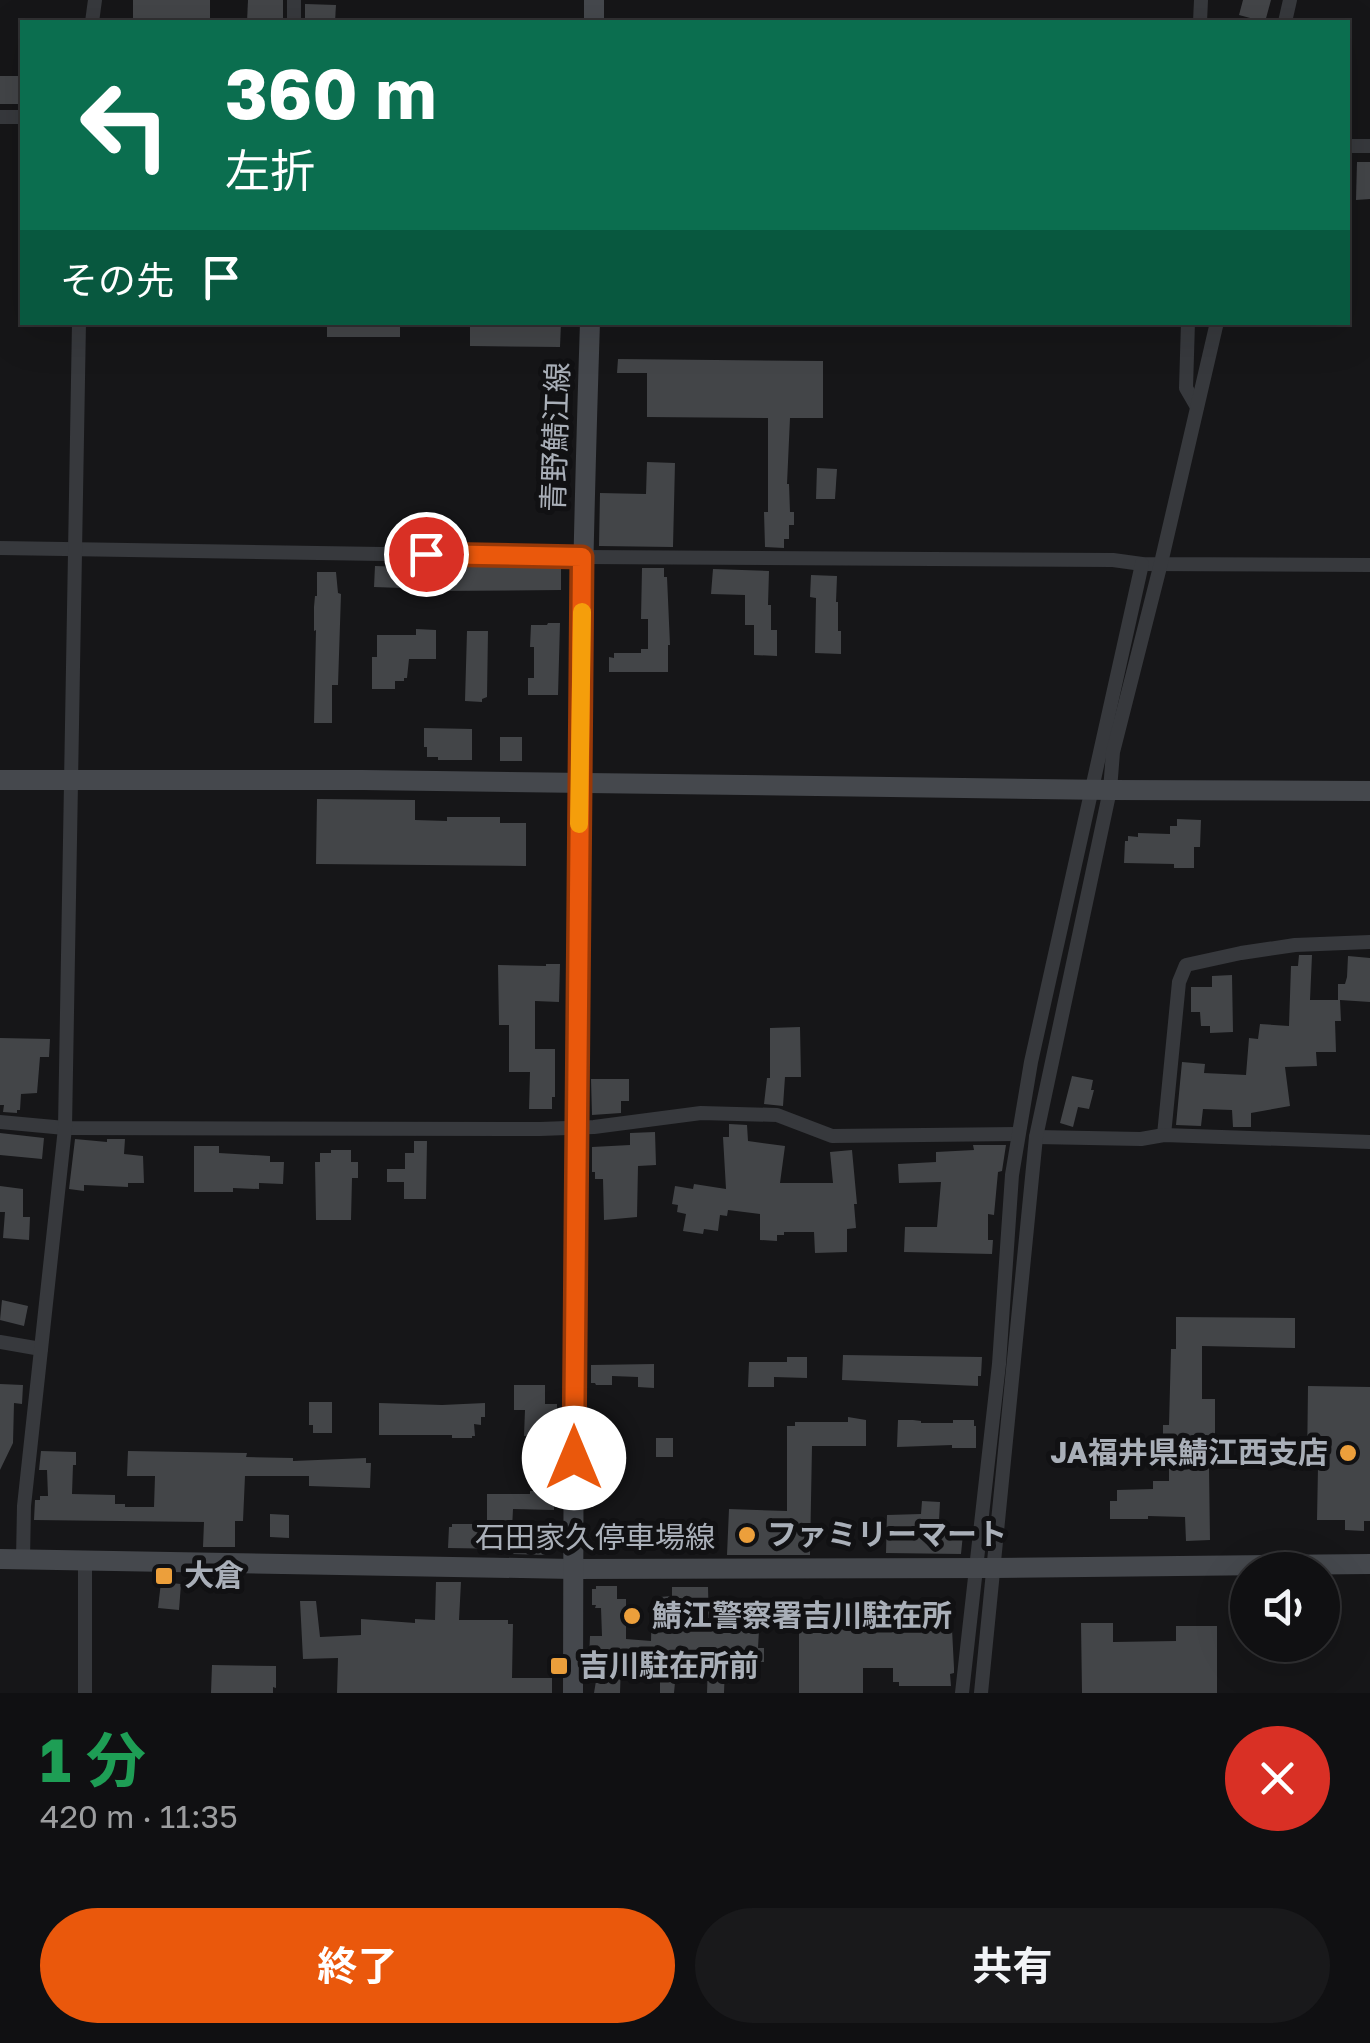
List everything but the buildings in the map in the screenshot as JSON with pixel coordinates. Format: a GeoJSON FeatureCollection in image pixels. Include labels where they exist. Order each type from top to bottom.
{"type":"FeatureCollection","features":[{"type":"Feature","properties":{"kind":"main road","name":"青野鯖江線"},"geometry":{"type":"LineString","coordinates":[[573,1693],[582,557],[590,325]]}},
{"type":"Feature","properties":{"kind":"main road"},"geometry":{"type":"LineString","coordinates":[[0,780],[1370,791]]}},
{"type":"Feature","properties":{"kind":"main road","name":"石田家久停車場線"},"geometry":{"type":"LineString","coordinates":[[0,1559],[573,1569],[1370,1564]]}},
{"type":"Feature","properties":{"kind":"street"},"geometry":{"type":"LineString","coordinates":[[23,1559],[24,1506],[66,1128],[79,325]]}},
{"type":"Feature","properties":{"kind":"street"},"geometry":{"type":"LineString","coordinates":[[1188,325],[1186,388],[1198,407]]}},
{"type":"Feature","properties":{"kind":"street"},"geometry":{"type":"LineString","coordinates":[[982,1693],[984,1568],[1017,1134],[1030,1062],[1162,563],[1216,325]]}},
{"type":"Feature","properties":{"kind":"street"},"geometry":{"type":"LineString","coordinates":[[0,548],[1370,565]]}},
{"type":"Feature","properties":{"kind":"street"},"geometry":{"type":"LineString","coordinates":[[962,1693],[984,1568],[1036,1137],[1142,564]]}},
{"type":"Feature","properties":{"kind":"street"},"geometry":{"type":"LineString","coordinates":[[1164,1135],[1179,982],[1186,965],[1294,945],[1370,942]]}},
{"type":"Feature","properties":{"kind":"street"},"geometry":{"type":"LineString","coordinates":[[0,1122],[66,1128],[575,1128],[701,1112],[777,1116],[832,1136],[1017,1134]]}},
{"type":"Feature","properties":{"kind":"street"},"geometry":{"type":"LineString","coordinates":[[1036,1137],[1141,1139],[1164,1135],[1370,1142]]}},
{"type":"Feature","properties":{"kind":"street"},"geometry":{"type":"LineString","coordinates":[[0,1342],[41,1349]]}},
{"type":"Feature","properties":{"kind":"street"},"geometry":{"type":"LineString","coordinates":[[84,1560],[85,1693]]}},
{"type":"Feature","properties":{"kind":"slow traffic"},"geometry":{"type":"LineString","coordinates":[[579,824],[582,612]]}},
{"type":"Feature","properties":{"kind":"place","name":"JA福井県鯖江西支店"},"geometry":{"type":"Point","coordinates":[1348,1453]}},
{"type":"Feature","properties":{"kind":"place","name":"ファミリーマート"},"geometry":{"type":"Point","coordinates":[747,1535]}},
{"type":"Feature","properties":{"kind":"place","name":"大倉"},"geometry":{"type":"Point","coordinates":[164,1576]}},
{"type":"Feature","properties":{"kind":"place","name":"鯖江警察署吉川駐在所"},"geometry":{"type":"Point","coordinates":[632,1616]}},
{"type":"Feature","properties":{"kind":"place","name":"吉川駐在所前"},"geometry":{"type":"Point","coordinates":[559,1666]}},
{"type":"Feature","properties":{"kind":"route"},"geometry":{"type":"LineString","coordinates":[[426,554],[582,557],[574,1458]]}}]}
